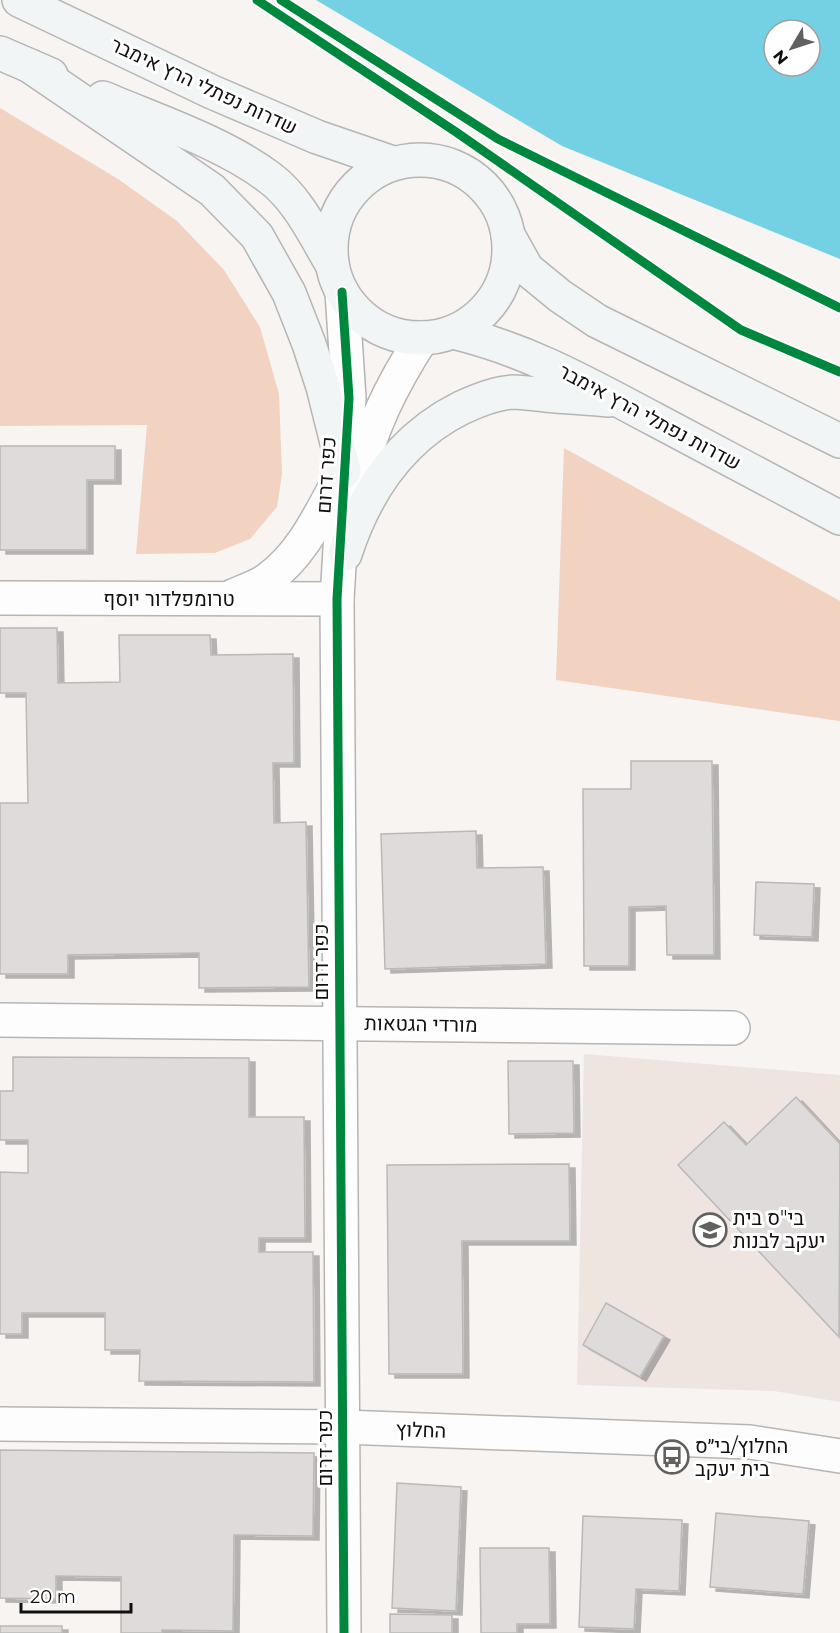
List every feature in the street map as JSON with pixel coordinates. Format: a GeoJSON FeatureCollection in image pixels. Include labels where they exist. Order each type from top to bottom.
{"type":"FeatureCollection","features":[{"type":"Feature","properties":{"kind":"main road","name":"שדרות נפתלי הרץ אימבר"},"geometry":{"type":"LineString","coordinates":[[19,0],[212,92],[316,137],[393,163]]}},
{"type":"Feature","properties":{"kind":"main road"},"geometry":{"type":"LineString","coordinates":[[0,53],[223,149],[271,178],[300,209],[356,311],[375,326],[398,335],[437,335],[478,316],[497,293],[508,265],[508,235]]}},
{"type":"Feature","properties":{"kind":"main road"},"geometry":{"type":"LineString","coordinates":[[30,66],[212,190],[257,236],[289,293],[309,344],[323,387],[344,471]]}},
{"type":"Feature","properties":{"kind":"main road"},"geometry":{"type":"LineString","coordinates":[[337,278],[331,238],[337,213],[351,191],[370,174],[393,163],[423,159],[453,165],[479,182],[498,206],[508,235],[527,269],[560,296],[597,321],[840,441]]}},
{"type":"Feature","properties":{"kind":"main road","name":"שדרות נפתלי הרץ אימבר"},"geometry":{"type":"LineString","coordinates":[[437,335],[519,351],[568,373],[840,518]]}},
{"type":"Feature","properties":{"kind":"main road"},"geometry":{"type":"LineString","coordinates":[[345,554],[354,526],[368,497],[412,441],[438,420],[476,401],[512,392],[620,401]]}},
{"type":"Feature","properties":{"kind":"street","name":"כפר דרום"},"geometry":{"type":"LineString","coordinates":[[337,278],[349,398],[337,599],[344,1633]]}},
{"type":"Feature","properties":{"kind":"street","name":"כפר דרום"},"geometry":{"type":"LineString","coordinates":[[337,599],[362,461],[393,385],[437,335]]}},
{"type":"Feature","properties":{"kind":"street"},"geometry":{"type":"LineString","coordinates":[[226,599],[265,581],[289,561],[310,534],[344,471]]}},
{"type":"Feature","properties":{"kind":"street","name":"טרומפלדור יוסף"},"geometry":{"type":"LineString","coordinates":[[0,598],[337,599]]}},
{"type":"Feature","properties":{"kind":"street","name":"מורדי הגטאות"},"geometry":{"type":"LineString","coordinates":[[0,1020],[733,1028]]}},
{"type":"Feature","properties":{"kind":"street","name":"החלוץ"},"geometry":{"type":"LineString","coordinates":[[0,1424],[343,1426],[750,1442],[840,1456]]}},
{"type":"Feature","properties":{"kind":"shaded area"},"geometry":{"type":"Polygon","coordinates":[[[0,108],[118,179],[177,221],[224,270],[260,327],[279,394],[282,474],[277,507],[250,539],[215,553],[136,554],[147,425],[0,426],[0,108]]]}},
{"type":"Feature","properties":{"kind":"shaded area"},"geometry":{"type":"Polygon","coordinates":[[[564,448],[840,601],[840,721],[556,680],[564,448]]]}},
{"type":"Feature","properties":{"kind":"shaded area","name":"בי\"ס בית יעקב לבנות"},"geometry":{"type":"Polygon","coordinates":[[[584,1054],[840,1075],[840,1402],[774,1391],[577,1385],[584,1054]]]}},
{"type":"Feature","properties":{"kind":"water"},"geometry":{"type":"Polygon","coordinates":[[[316,0],[840,0],[840,259],[562,146],[316,0]]]}},
{"type":"Feature","properties":{"kind":"building"},"geometry":{"type":"Polygon","coordinates":[[[0,446],[115,446],[115,480],[87,480],[87,550],[0,550],[0,446]]]}},
{"type":"Feature","properties":{"kind":"building"},"geometry":{"type":"Polygon","coordinates":[[[0,628],[57,628],[58,683],[120,682],[119,635],[210,635],[211,655],[293,654],[294,763],[273,763],[274,823],[306,822],[309,987],[199,988],[199,953],[68,955],[68,974],[0,974],[0,803],[28,803],[26,693],[0,693],[0,628]]]}},
{"type":"Feature","properties":{"kind":"building"},"geometry":{"type":"Polygon","coordinates":[[[631,761],[712,761],[714,955],[667,955],[666,906],[629,907],[629,966],[584,966],[583,789],[631,789],[631,761]]]}},
{"type":"Feature","properties":{"kind":"building"},"geometry":{"type":"Polygon","coordinates":[[[476,831],[477,868],[543,867],[546,964],[385,969],[381,834],[476,831]]]}},
{"type":"Feature","properties":{"kind":"building"},"geometry":{"type":"Polygon","coordinates":[[[756,882],[814,884],[812,937],[754,935],[756,882]]]}},
{"type":"Feature","properties":{"kind":"building"},"geometry":{"type":"Polygon","coordinates":[[[13,1057],[249,1058],[249,1117],[304,1117],[305,1238],[259,1238],[259,1252],[313,1252],[314,1382],[139,1381],[140,1350],[105,1350],[105,1313],[22,1313],[22,1334],[0,1334],[0,1172],[28,1173],[28,1140],[0,1140],[0,1091],[13,1091],[13,1057]]]}},
{"type":"Feature","properties":{"kind":"building"},"geometry":{"type":"Polygon","coordinates":[[[508,1061],[573,1061],[574,1133],[509,1134],[508,1061]]]}},
{"type":"Feature","properties":{"kind":"building"},"geometry":{"type":"Polygon","coordinates":[[[796,1097],[840,1144],[839,1337],[678,1165],[724,1122],[746,1145],[796,1097]]]}},
{"type":"Feature","properties":{"kind":"building"},"geometry":{"type":"Polygon","coordinates":[[[569,1164],[570,1241],[462,1241],[463,1374],[389,1374],[387,1165],[569,1164]]]}},
{"type":"Feature","properties":{"kind":"building"},"geometry":{"type":"Polygon","coordinates":[[[606,1303],[664,1336],[640,1377],[583,1345],[606,1303]]]}},
{"type":"Feature","properties":{"kind":"building"},"geometry":{"type":"Polygon","coordinates":[[[0,1450],[314,1453],[313,1536],[234,1535],[233,1631],[162,1630],[162,1633],[121,1633],[121,1577],[56,1576],[56,1599],[0,1598],[0,1450]]]}},
{"type":"Feature","properties":{"kind":"building"},"geometry":{"type":"Polygon","coordinates":[[[397,1483],[461,1487],[456,1611],[392,1608],[397,1483]]]}},
{"type":"Feature","properties":{"kind":"building"},"geometry":{"type":"Polygon","coordinates":[[[716,1513],[809,1521],[803,1594],[710,1587],[716,1513]]]}},
{"type":"Feature","properties":{"kind":"building"},"geometry":{"type":"Polygon","coordinates":[[[583,1516],[682,1520],[679,1591],[636,1589],[634,1629],[579,1627],[583,1516]]]}},
{"type":"Feature","properties":{"kind":"building"},"geometry":{"type":"Polygon","coordinates":[[[480,1548],[549,1548],[550,1624],[517,1624],[517,1633],[481,1633],[480,1548]]]}},
{"type":"Feature","properties":{"kind":"building"},"geometry":{"type":"Polygon","coordinates":[[[390,1614],[452,1615],[452,1633],[390,1633],[390,1614]]]}},
{"type":"Feature","properties":{"kind":"building"},"geometry":{"type":"Polygon","coordinates":[[[0,1626],[62,1626],[62,1633],[0,1633],[0,1626]]]}},
{"type":"Feature","properties":{"kind":"cycle path"},"geometry":{"type":"LineString","coordinates":[[257,0],[456,132],[741,330],[840,372]]}},
{"type":"Feature","properties":{"kind":"cycle path"},"geometry":{"type":"LineString","coordinates":[[281,0],[498,139],[840,308]]}},
{"type":"Feature","properties":{"kind":"cycle path"},"geometry":{"type":"LineString","coordinates":[[342,292],[349,398],[337,599],[344,1633]]}},
{"type":"Feature","properties":{"kind":"place","name":"בי\"ס בית יעקב לבנות"},"geometry":{"type":"Point","coordinates":[710,1230]}},
{"type":"Feature","properties":{"kind":"place","name":"החלוץ/בי״ס בית יעקב"},"geometry":{"type":"Point","coordinates":[672,1457]}}]}
